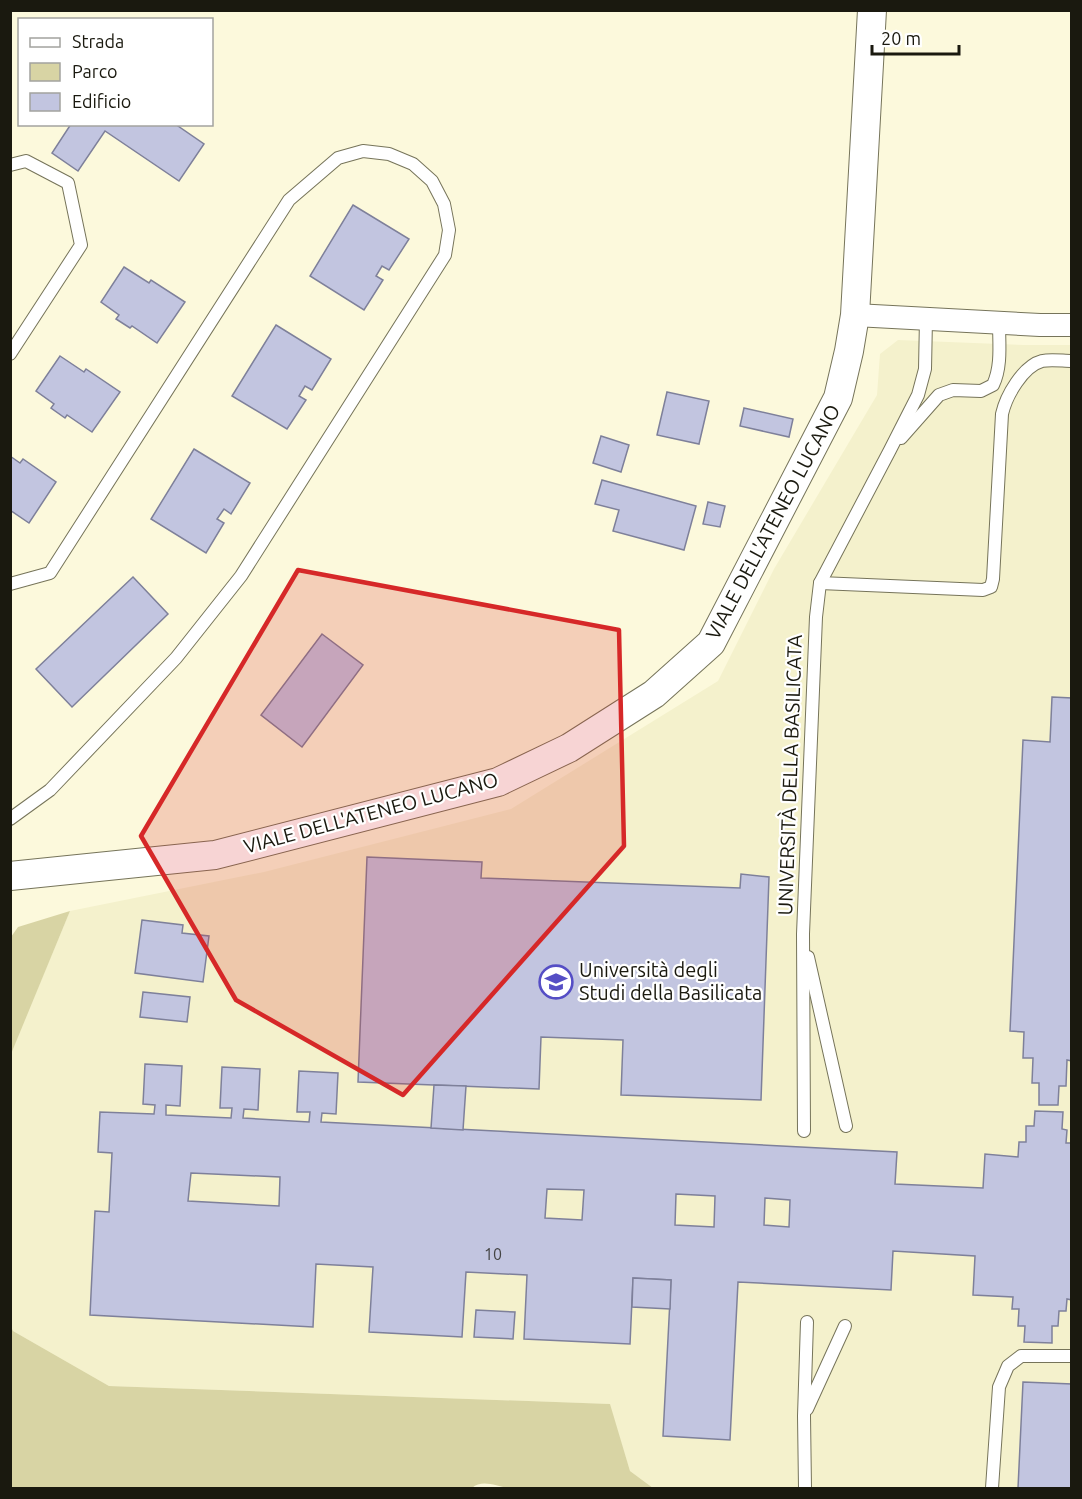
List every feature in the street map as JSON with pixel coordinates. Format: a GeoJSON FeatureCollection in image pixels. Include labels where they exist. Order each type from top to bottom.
{"type":"FeatureCollection","features":[{"type":"Feature","properties":{"kind":"street","name":"VIALE DELL'ATENEO LUCANO"},"geometry":{"type":"LineString","coordinates":[[10,876],[215,855],[498,782],[569,748],[654,694],[711,643],[838,398],[855,315],[872,10]]}},
{"type":"Feature","properties":{"kind":"street"},"geometry":{"type":"LineString","coordinates":[[855,315],[1040,326],[1071,325]]}},
{"type":"Feature","properties":{"kind":"lane"},"geometry":{"type":"LineString","coordinates":[[10,584],[50,573],[289,200],[338,158],[363,151],[389,154],[413,164],[432,181],[444,204],[449,230],[445,255],[241,576],[176,658],[50,790],[10,819]]}},
{"type":"Feature","properties":{"kind":"lane"},"geometry":{"type":"LineString","coordinates":[[10,165],[26,161],[68,183],[81,245],[10,354]]}},
{"type":"Feature","properties":{"kind":"lane"},"geometry":{"type":"LineString","coordinates":[[926,319],[925,369],[918,395],[820,583],[983,590],[991,587],[1004,406],[1018,380],[1029,368],[1042,361],[1071,361]]}},
{"type":"Feature","properties":{"kind":"lane"},"geometry":{"type":"LineString","coordinates":[[890,450],[939,395],[953,390],[981,391],[993,385],[999,367],[999,323]]}},
{"type":"Feature","properties":{"kind":"lane","name":"UNIVERSITÀ DELLA BASILICATA"},"geometry":{"type":"LineString","coordinates":[[804,1131],[803,934],[816,617],[820,583]]}},
{"type":"Feature","properties":{"kind":"lane","name":"UNIVERSITÀ DELLA BASILICATA"},"geometry":{"type":"LineString","coordinates":[[803,934],[846,1126]]}},
{"type":"Feature","properties":{"kind":"lane"},"geometry":{"type":"LineString","coordinates":[[805,1488],[804,1416],[807,1322]]}},
{"type":"Feature","properties":{"kind":"lane"},"geometry":{"type":"LineString","coordinates":[[804,1416],[844,1326]]}},
{"type":"Feature","properties":{"kind":"lane"},"geometry":{"type":"LineString","coordinates":[[992,1488],[999,1387],[1008,1366],[1021,1356],[1071,1356]]}},
{"type":"Feature","properties":{"kind":"highlighted area"},"geometry":{"type":"Polygon","coordinates":[[[298,570],[619,630],[624,846],[403,1095],[236,1000],[141,836],[298,570]]]}},
{"type":"Feature","properties":{"kind":"shaded area","name":"Università degli Studi della Basilicata"},"geometry":{"type":"Polygon","coordinates":[[[898,340],[1071,345],[1071,1488],[653,1488],[630,1471],[609,1404],[109,1386],[13,1331],[10,1324],[10,1054],[70,911],[264,872],[511,809],[718,681],[774,569],[877,395],[880,354],[898,340]]]}},
{"type":"Feature","properties":{"kind":"green space"},"geometry":{"type":"Polygon","coordinates":[[[70,911],[11,1054],[11,937],[18,927],[70,911]]]}},
{"type":"Feature","properties":{"kind":"green space"},"geometry":{"type":"Polygon","coordinates":[[[10,1324],[13,1331],[109,1386],[610,1404],[630,1471],[653,1488],[508,1488],[480,1484],[472,1488],[11,1488],[10,1324]]]}},
{"type":"Feature","properties":{"kind":"building"},"geometry":{"type":"Polygon","coordinates":[[[70,126],[178,126],[204,144],[179,181],[105,131],[78,171],[52,153],[70,126]]]}},
{"type":"Feature","properties":{"kind":"building"},"geometry":{"type":"Polygon","coordinates":[[[353,205],[409,239],[389,270],[382,266],[376,276],[383,280],[364,310],[310,276],[353,205]]]}},
{"type":"Feature","properties":{"kind":"building"},"geometry":{"type":"Polygon","coordinates":[[[124,267],[149,283],[151,280],[185,302],[157,343],[132,326],[130,328],[116,319],[119,315],[101,302],[124,267]]]}},
{"type":"Feature","properties":{"kind":"building"},"geometry":{"type":"Polygon","coordinates":[[[276,325],[331,359],[312,390],[305,386],[299,396],[306,400],[287,429],[232,396],[276,325]]]}},
{"type":"Feature","properties":{"kind":"building"},"geometry":{"type":"Polygon","coordinates":[[[60,356],[84,372],[86,369],[120,392],[92,432],[67,415],[65,418],[51,408],[54,404],[36,391],[60,356]]]}},
{"type":"Feature","properties":{"kind":"building"},"geometry":{"type":"Polygon","coordinates":[[[667,392],[709,401],[699,444],[657,435],[667,392]]]}},
{"type":"Feature","properties":{"kind":"building"},"geometry":{"type":"Polygon","coordinates":[[[744,408],[793,419],[789,437],[740,426],[744,408]]]}},
{"type":"Feature","properties":{"kind":"building"},"geometry":{"type":"Polygon","coordinates":[[[601,436],[629,445],[621,472],[593,463],[601,436]]]}},
{"type":"Feature","properties":{"kind":"building"},"geometry":{"type":"Polygon","coordinates":[[[194,449],[250,483],[231,514],[224,509],[217,519],[224,523],[206,553],[151,519],[194,449]]]}},
{"type":"Feature","properties":{"kind":"building"},"geometry":{"type":"Polygon","coordinates":[[[10,456],[20,463],[23,459],[56,482],[29,523],[10,510],[10,456]]]}},
{"type":"Feature","properties":{"kind":"building"},"geometry":{"type":"Polygon","coordinates":[[[602,480],[696,506],[684,550],[613,531],[619,510],[595,504],[602,480]]]}},
{"type":"Feature","properties":{"kind":"building"},"geometry":{"type":"Polygon","coordinates":[[[708,502],[725,506],[720,527],[703,524],[708,502]]]}},
{"type":"Feature","properties":{"kind":"building"},"geometry":{"type":"Polygon","coordinates":[[[133,577],[168,614],[72,707],[36,669],[133,577]]]}},
{"type":"Feature","properties":{"kind":"building"},"geometry":{"type":"Polygon","coordinates":[[[322,634],[363,665],[302,747],[261,715],[322,634]]]}},
{"type":"Feature","properties":{"kind":"building"},"geometry":{"type":"Polygon","coordinates":[[[1052,697],[1072,698],[1072,1061],[1067,1060],[1066,1086],[1059,1086],[1058,1105],[1039,1105],[1039,1083],[1032,1083],[1033,1058],[1023,1058],[1024,1032],[1010,1031],[1023,740],[1050,742],[1052,697]]]}},
{"type":"Feature","properties":{"kind":"building"},"geometry":{"type":"Polygon","coordinates":[[[367,857],[482,862],[481,878],[740,888],[741,874],[769,877],[761,1100],[621,1095],[623,1040],[541,1037],[539,1089],[358,1082],[367,857]]]}},
{"type":"Feature","properties":{"kind":"building"},"geometry":{"type":"Polygon","coordinates":[[[142,920],[183,925],[182,933],[209,936],[203,982],[135,973],[142,920]]]}},
{"type":"Feature","properties":{"kind":"building"},"geometry":{"type":"Polygon","coordinates":[[[143,992],[190,997],[187,1022],[140,1017],[143,992]]]}},
{"type":"Feature","properties":{"kind":"building"},"geometry":{"type":"Polygon","coordinates":[[[145,1064],[182,1066],[180,1106],[166,1105],[166,1115],[231,1118],[232,1108],[220,1108],[222,1067],[260,1069],[258,1110],[244,1109],[243,1118],[309,1122],[310,1112],[297,1112],[299,1071],[338,1073],[336,1114],[322,1113],[321,1122],[897,1152],[895,1184],[983,1188],[985,1154],[1018,1157],[1019,1142],[1026,1142],[1026,1126],[1034,1126],[1035,1111],[1063,1112],[1062,1129],[1067,1130],[1066,1143],[1072,1143],[1072,1300],[1067,1299],[1066,1311],[1059,1311],[1058,1326],[1052,1326],[1052,1343],[1024,1342],[1025,1326],[1018,1326],[1019,1309],[1012,1309],[1013,1297],[973,1295],[975,1256],[893,1251],[891,1290],[738,1282],[730,1440],[663,1436],[671,1280],[633,1278],[630,1344],[524,1339],[527,1275],[466,1272],[462,1337],[369,1332],[373,1267],[316,1264],[313,1327],[90,1315],[95,1211],[109,1212],[112,1153],[98,1152],[100,1112],[154,1114],[155,1105],[143,1104],[145,1064]],[[191,1173],[188,1201],[279,1206],[280,1177],[191,1173]],[[547,1189],[545,1218],[582,1220],[584,1190],[547,1189]],[[676,1194],[675,1225],[714,1227],[715,1196],[676,1194]],[[765,1198],[764,1225],[789,1227],[790,1200],[765,1198]]]}},
{"type":"Feature","properties":{"kind":"building"},"geometry":{"type":"Polygon","coordinates":[[[434,1085],[466,1086],[463,1130],[431,1128],[434,1085]]]}},
{"type":"Feature","properties":{"kind":"building"},"geometry":{"type":"Polygon","coordinates":[[[633,1278],[671,1280],[670,1309],[632,1307],[633,1278]]]}},
{"type":"Feature","properties":{"kind":"building"},"geometry":{"type":"Polygon","coordinates":[[[476,1310],[515,1312],[513,1339],[474,1337],[476,1310]]]}},
{"type":"Feature","properties":{"kind":"building"},"geometry":{"type":"Polygon","coordinates":[[[1023,1382],[1072,1384],[1072,1488],[1018,1488],[1023,1382]]]}},
{"type":"Feature","properties":{"kind":"place","name":"Università degli Studi della Basilicata"},"geometry":{"type":"Point","coordinates":[556,982]}}]}
